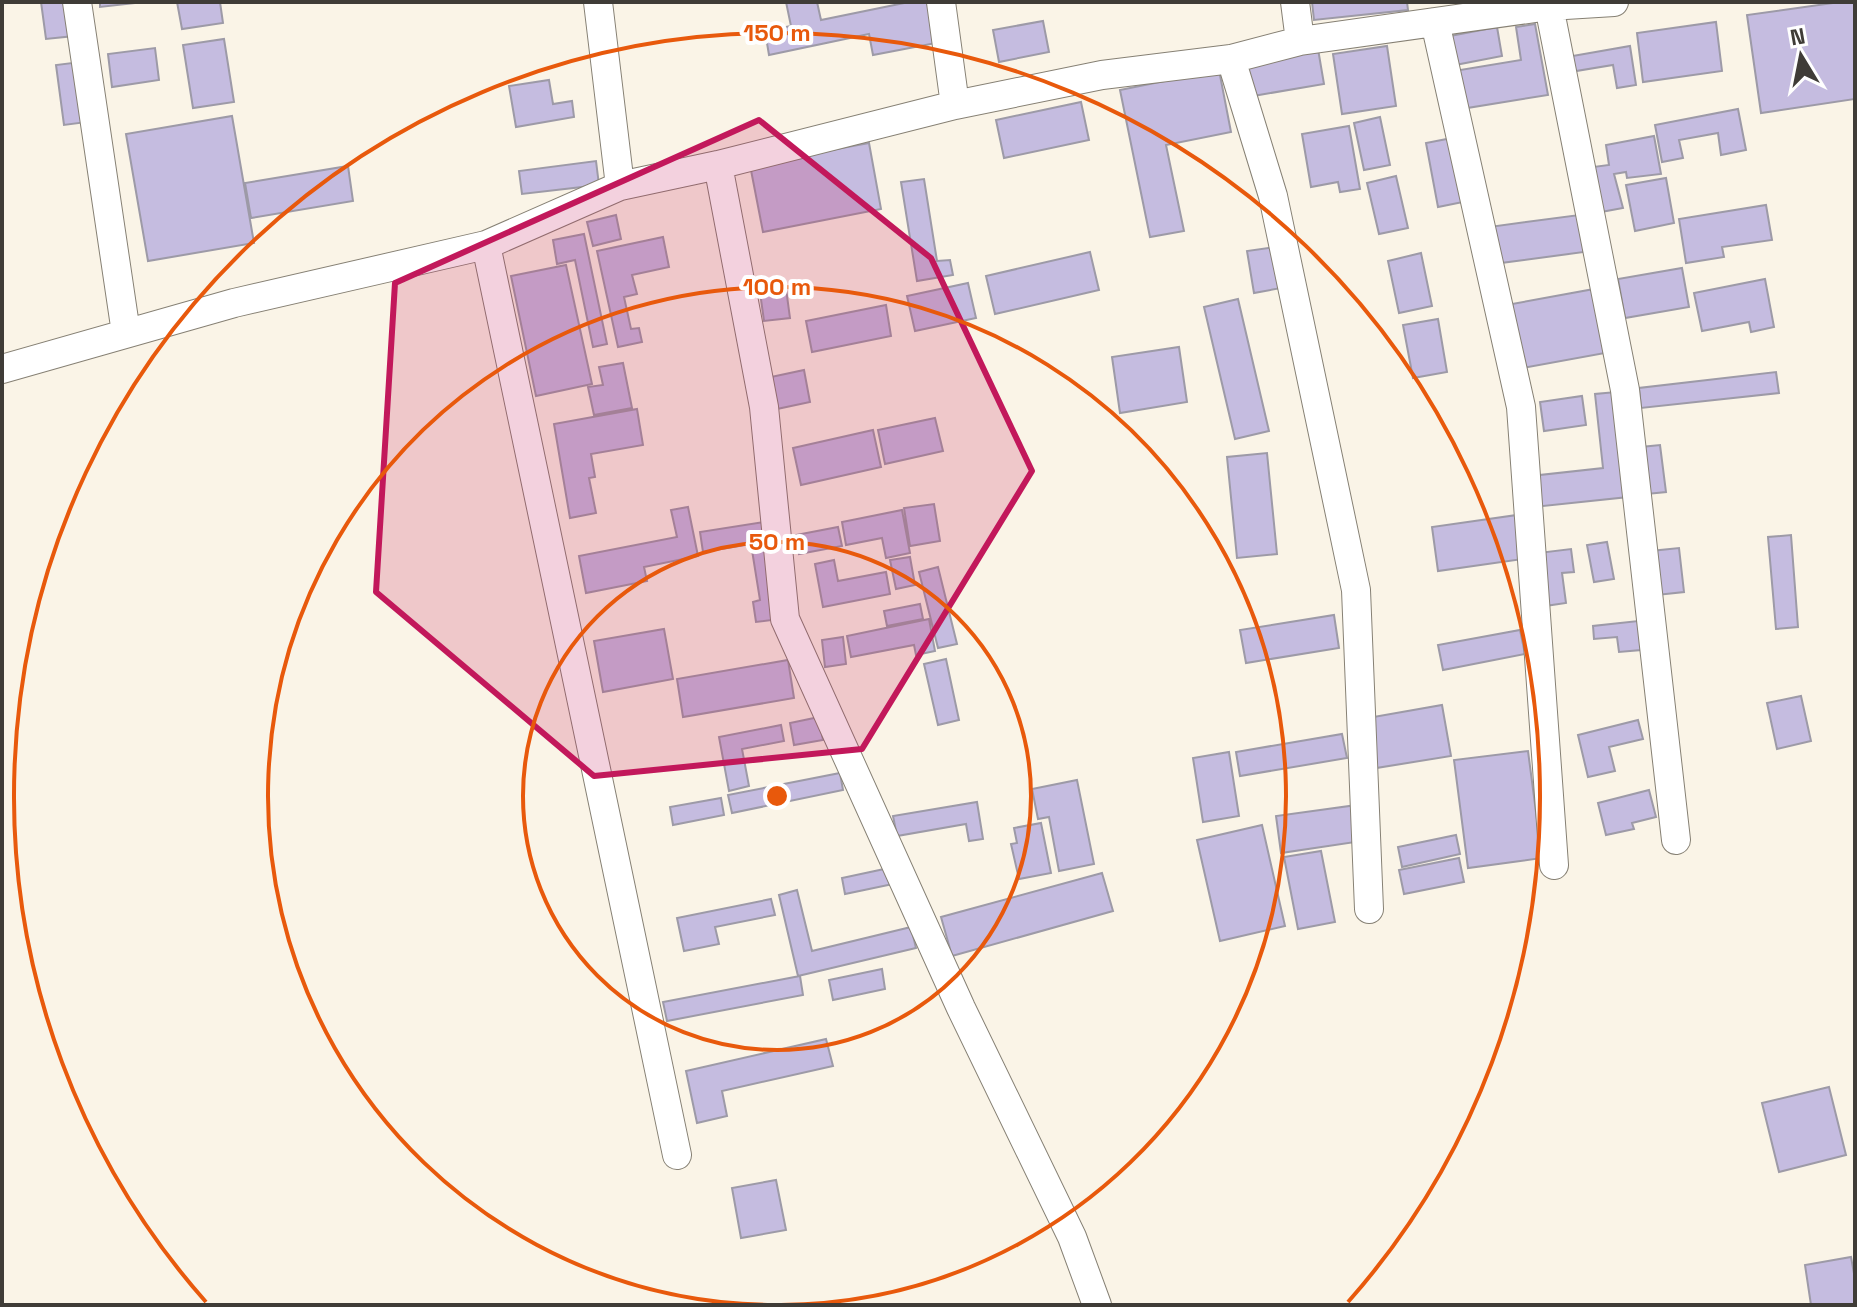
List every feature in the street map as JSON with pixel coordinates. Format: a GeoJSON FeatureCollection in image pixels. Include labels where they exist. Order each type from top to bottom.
{"type":"FeatureCollection","features":[{"type":"Feature","properties":{"kind":"street"},"geometry":{"type":"LineString","coordinates":[[77,2],[126,333]]}},
{"type":"Feature","properties":{"kind":"street"},"geometry":{"type":"LineString","coordinates":[[598,2],[620,186]]}},
{"type":"Feature","properties":{"kind":"street"},"geometry":{"type":"LineString","coordinates":[[941,2],[955,105]]}},
{"type":"Feature","properties":{"kind":"street"},"geometry":{"type":"LineString","coordinates":[[1295,2],[1300,41]]}},
{"type":"Feature","properties":{"kind":"street"},"geometry":{"type":"LineString","coordinates":[[2,369],[234,303],[486,245],[620,186],[718,165],[955,105],[1102,75],[1231,59],[1300,41],[1549,6],[1614,2]]}},
{"type":"Feature","properties":{"kind":"street"},"geometry":{"type":"LineString","coordinates":[[1549,6],[1625,390],[1676,840]]}},
{"type":"Feature","properties":{"kind":"street"},"geometry":{"type":"LineString","coordinates":[[1435,22],[1521,407],[1554,865]]}},
{"type":"Feature","properties":{"kind":"street"},"geometry":{"type":"LineString","coordinates":[[1231,59],[1273,196],[1356,590],[1369,909]]}},
{"type":"Feature","properties":{"kind":"street"},"geometry":{"type":"LineString","coordinates":[[718,165],[764,407],[785,619],[961,1008],[1072,1237],[1097,1305]]}},
{"type":"Feature","properties":{"kind":"street"},"geometry":{"type":"LineString","coordinates":[[486,245],[677,1155]]}},
{"type":"Feature","properties":{"kind":"highlighted area"},"geometry":{"type":"Polygon","coordinates":[[[759,120],[931,258],[1032,471],[862,749],[594,776],[376,592],[395,283],[759,120]]]}},
{"type":"Feature","properties":{"kind":"building"},"geometry":{"type":"Polygon","coordinates":[[[41,2],[69,2],[74,36],[46,39],[41,2]]]}},
{"type":"Feature","properties":{"kind":"building"},"geometry":{"type":"Polygon","coordinates":[[[100,2],[144,2],[100,7],[100,2]]]}},
{"type":"Feature","properties":{"kind":"building"},"geometry":{"type":"Polygon","coordinates":[[[177,2],[220,2],[223,23],[182,29],[177,2]]]}},
{"type":"Feature","properties":{"kind":"building"},"geometry":{"type":"Polygon","coordinates":[[[786,2],[817,2],[821,20],[909,2],[927,2],[936,43],[873,55],[869,34],[769,55],[765,31],[791,26],[786,2]]]}},
{"type":"Feature","properties":{"kind":"building"},"geometry":{"type":"Polygon","coordinates":[[[1312,2],[1407,2],[1408,10],[1314,20],[1312,2]]]}},
{"type":"Feature","properties":{"kind":"building"},"geometry":{"type":"Polygon","coordinates":[[[1855,2],[1855,99],[1761,113],[1747,15],[1855,2]]]}},
{"type":"Feature","properties":{"kind":"building"},"geometry":{"type":"Polygon","coordinates":[[[1043,21],[1049,52],[999,62],[993,30],[1043,21]]]}},
{"type":"Feature","properties":{"kind":"building"},"geometry":{"type":"Polygon","coordinates":[[[1716,22],[1722,71],[1643,82],[1637,33],[1716,22]]]}},
{"type":"Feature","properties":{"kind":"building"},"geometry":{"type":"Polygon","coordinates":[[[1535,24],[1548,95],[1461,109],[1454,71],[1521,60],[1516,27],[1535,24]]]}},
{"type":"Feature","properties":{"kind":"building"},"geometry":{"type":"Polygon","coordinates":[[[1497,27],[1502,56],[1450,66],[1445,37],[1497,27]]]}},
{"type":"Feature","properties":{"kind":"building"},"geometry":{"type":"Polygon","coordinates":[[[224,39],[234,102],[193,108],[183,45],[224,39]]]}},
{"type":"Feature","properties":{"kind":"building"},"geometry":{"type":"Polygon","coordinates":[[[1387,46],[1396,106],[1342,114],[1333,54],[1387,46]]]}},
{"type":"Feature","properties":{"kind":"building"},"geometry":{"type":"Polygon","coordinates":[[[1630,46],[1636,85],[1617,88],[1613,65],[1564,73],[1561,58],[1630,46]]]}},
{"type":"Feature","properties":{"kind":"building"},"geometry":{"type":"Polygon","coordinates":[[[155,48],[159,80],[112,87],[108,54],[155,48]]]}},
{"type":"Feature","properties":{"kind":"building"},"geometry":{"type":"Polygon","coordinates":[[[1318,49],[1324,84],[1253,96],[1247,62],[1318,49]]]}},
{"type":"Feature","properties":{"kind":"building"},"geometry":{"type":"Polygon","coordinates":[[[80,62],[87,122],[64,125],[56,65],[80,62]]]}},
{"type":"Feature","properties":{"kind":"building"},"geometry":{"type":"Polygon","coordinates":[[[1219,70],[1231,132],[1166,145],[1184,231],[1150,237],[1120,90],[1219,70]]]}},
{"type":"Feature","properties":{"kind":"building"},"geometry":{"type":"Polygon","coordinates":[[[549,80],[553,104],[572,101],[574,117],[516,127],[509,86],[549,80]]]}},
{"type":"Feature","properties":{"kind":"building"},"geometry":{"type":"Polygon","coordinates":[[[1081,102],[1089,140],[1004,158],[996,120],[1081,102]]]}},
{"type":"Feature","properties":{"kind":"building"},"geometry":{"type":"Polygon","coordinates":[[[1738,109],[1746,150],[1721,155],[1718,133],[1679,140],[1683,158],[1662,162],[1655,125],[1738,109]]]}},
{"type":"Feature","properties":{"kind":"building"},"geometry":{"type":"Polygon","coordinates":[[[232,116],[254,243],[148,261],[126,134],[232,116]]]}},
{"type":"Feature","properties":{"kind":"building"},"geometry":{"type":"Polygon","coordinates":[[[1380,117],[1390,165],[1364,170],[1354,123],[1380,117]]]}},
{"type":"Feature","properties":{"kind":"building"},"geometry":{"type":"Polygon","coordinates":[[[1349,126],[1360,189],[1340,192],[1338,182],[1311,187],[1302,134],[1349,126]]]}},
{"type":"Feature","properties":{"kind":"building"},"geometry":{"type":"Polygon","coordinates":[[[1654,136],[1661,174],[1627,178],[1626,172],[1614,174],[1623,208],[1601,212],[1593,167],[1609,165],[1606,145],[1654,136]]]}},
{"type":"Feature","properties":{"kind":"building"},"geometry":{"type":"Polygon","coordinates":[[[1452,138],[1463,202],[1438,207],[1426,143],[1452,138]]]}},
{"type":"Feature","properties":{"kind":"building"},"geometry":{"type":"Polygon","coordinates":[[[869,143],[881,209],[763,232],[750,165],[869,143]]]}},
{"type":"Feature","properties":{"kind":"building"},"geometry":{"type":"Polygon","coordinates":[[[596,161],[599,185],[522,194],[519,171],[596,161]]]}},
{"type":"Feature","properties":{"kind":"building"},"geometry":{"type":"Polygon","coordinates":[[[348,166],[353,201],[251,218],[245,183],[348,166]]]}},
{"type":"Feature","properties":{"kind":"building"},"geometry":{"type":"Polygon","coordinates":[[[1396,176],[1408,228],[1379,234],[1367,183],[1396,176]]]}},
{"type":"Feature","properties":{"kind":"building"},"geometry":{"type":"Polygon","coordinates":[[[1666,178],[1674,223],[1635,231],[1626,185],[1666,178]]]}},
{"type":"Feature","properties":{"kind":"building"},"geometry":{"type":"Polygon","coordinates":[[[924,179],[937,261],[950,260],[953,275],[917,281],[901,182],[924,179]]]}},
{"type":"Feature","properties":{"kind":"building"},"geometry":{"type":"Polygon","coordinates":[[[1766,205],[1772,240],[1722,247],[1724,257],[1686,263],[1679,219],[1766,205]]]}},
{"type":"Feature","properties":{"kind":"building"},"geometry":{"type":"Polygon","coordinates":[[[616,215],[621,239],[593,246],[587,222],[616,215]]]}},
{"type":"Feature","properties":{"kind":"building"},"geometry":{"type":"Polygon","coordinates":[[[1579,215],[1584,252],[1493,264],[1489,227],[1579,215]]]}},
{"type":"Feature","properties":{"kind":"building"},"geometry":{"type":"Polygon","coordinates":[[[584,234],[607,344],[593,347],[575,260],[557,264],[553,240],[584,234]]]}},
{"type":"Feature","properties":{"kind":"building"},"geometry":{"type":"Polygon","coordinates":[[[663,237],[669,267],[632,275],[637,294],[624,297],[631,329],[639,328],[642,342],[618,347],[597,251],[663,237]]]}},
{"type":"Feature","properties":{"kind":"building"},"geometry":{"type":"Polygon","coordinates":[[[1275,247],[1281,288],[1254,293],[1247,251],[1275,247]]]}},
{"type":"Feature","properties":{"kind":"building"},"geometry":{"type":"Polygon","coordinates":[[[1090,252],[1099,290],[995,314],[986,276],[1090,252]]]}},
{"type":"Feature","properties":{"kind":"building"},"geometry":{"type":"Polygon","coordinates":[[[1421,253],[1432,306],[1399,313],[1388,261],[1421,253]]]}},
{"type":"Feature","properties":{"kind":"building"},"geometry":{"type":"Polygon","coordinates":[[[566,265],[592,384],[536,396],[511,276],[566,265]]]}},
{"type":"Feature","properties":{"kind":"building"},"geometry":{"type":"Polygon","coordinates":[[[1682,268],[1689,307],[1625,318],[1618,279],[1682,268]]]}},
{"type":"Feature","properties":{"kind":"building"},"geometry":{"type":"Polygon","coordinates":[[[1765,279],[1774,327],[1751,332],[1749,322],[1702,331],[1694,293],[1765,279]]]}},
{"type":"Feature","properties":{"kind":"building"},"geometry":{"type":"Polygon","coordinates":[[[785,281],[790,318],[764,321],[759,285],[785,281]]]}},
{"type":"Feature","properties":{"kind":"building"},"geometry":{"type":"Polygon","coordinates":[[[968,283],[976,318],[915,331],[907,296],[968,283]]]}},
{"type":"Feature","properties":{"kind":"building"},"geometry":{"type":"Polygon","coordinates":[[[1594,289],[1605,353],[1523,368],[1512,304],[1594,289]]]}},
{"type":"Feature","properties":{"kind":"building"},"geometry":{"type":"Polygon","coordinates":[[[1238,299],[1269,431],[1235,439],[1204,307],[1238,299]]]}},
{"type":"Feature","properties":{"kind":"building"},"geometry":{"type":"Polygon","coordinates":[[[886,305],[891,336],[812,352],[806,321],[886,305]]]}},
{"type":"Feature","properties":{"kind":"building"},"geometry":{"type":"Polygon","coordinates":[[[1438,319],[1447,372],[1413,378],[1403,325],[1438,319]]]}},
{"type":"Feature","properties":{"kind":"building"},"geometry":{"type":"Polygon","coordinates":[[[1179,347],[1187,402],[1120,413],[1112,357],[1179,347]]]}},
{"type":"Feature","properties":{"kind":"building"},"geometry":{"type":"Polygon","coordinates":[[[623,363],[632,408],[594,415],[588,387],[603,385],[599,367],[623,363]]]}},
{"type":"Feature","properties":{"kind":"building"},"geometry":{"type":"Polygon","coordinates":[[[804,370],[810,402],[777,409],[771,377],[804,370]]]}},
{"type":"Feature","properties":{"kind":"building"},"geometry":{"type":"Polygon","coordinates":[[[1776,372],[1779,393],[1641,408],[1639,388],[1776,372]]]}},
{"type":"Feature","properties":{"kind":"building"},"geometry":{"type":"Polygon","coordinates":[[[1616,392],[1628,497],[1534,507],[1531,476],[1603,468],[1595,394],[1616,392]]]}},
{"type":"Feature","properties":{"kind":"building"},"geometry":{"type":"Polygon","coordinates":[[[1582,396],[1586,425],[1544,431],[1540,402],[1582,396]]]}},
{"type":"Feature","properties":{"kind":"building"},"geometry":{"type":"Polygon","coordinates":[[[637,409],[643,445],[591,454],[595,477],[589,478],[596,513],[570,518],[554,424],[637,409]]]}},
{"type":"Feature","properties":{"kind":"building"},"geometry":{"type":"Polygon","coordinates":[[[935,418],[943,451],[885,464],[878,430],[935,418]]]}},
{"type":"Feature","properties":{"kind":"building"},"geometry":{"type":"Polygon","coordinates":[[[873,430],[881,467],[801,485],[793,448],[873,430]]]}},
{"type":"Feature","properties":{"kind":"building"},"geometry":{"type":"Polygon","coordinates":[[[1660,445],[1666,492],[1647,494],[1641,447],[1660,445]]]}},
{"type":"Feature","properties":{"kind":"building"},"geometry":{"type":"Polygon","coordinates":[[[1267,453],[1277,554],[1237,558],[1227,457],[1267,453]]]}},
{"type":"Feature","properties":{"kind":"building"},"geometry":{"type":"Polygon","coordinates":[[[934,504],[940,541],[910,546],[904,508],[934,504]]]}},
{"type":"Feature","properties":{"kind":"building"},"geometry":{"type":"Polygon","coordinates":[[[688,507],[698,556],[644,567],[647,581],[586,593],[579,556],[677,537],[671,510],[688,507]]]}},
{"type":"Feature","properties":{"kind":"building"},"geometry":{"type":"Polygon","coordinates":[[[902,510],[910,553],[886,558],[882,538],[846,545],[842,522],[902,510]]]}},
{"type":"Feature","properties":{"kind":"building"},"geometry":{"type":"Polygon","coordinates":[[[1517,515],[1523,559],[1438,571],[1432,527],[1517,515]]]}},
{"type":"Feature","properties":{"kind":"building"},"geometry":{"type":"Polygon","coordinates":[[[764,522],[780,619],[756,622],[753,602],[760,600],[751,544],[703,552],[700,532],[764,522]]]}},
{"type":"Feature","properties":{"kind":"building"},"geometry":{"type":"Polygon","coordinates":[[[838,527],[842,546],[799,554],[796,535],[838,527]]]}},
{"type":"Feature","properties":{"kind":"building"},"geometry":{"type":"Polygon","coordinates":[[[1791,535],[1798,627],[1776,629],[1768,537],[1791,535]]]}},
{"type":"Feature","properties":{"kind":"building"},"geometry":{"type":"Polygon","coordinates":[[[1607,542],[1614,579],[1594,582],[1587,545],[1607,542]]]}},
{"type":"Feature","properties":{"kind":"building"},"geometry":{"type":"Polygon","coordinates":[[[1679,548],[1684,592],[1657,595],[1651,551],[1679,548]]]}},
{"type":"Feature","properties":{"kind":"building"},"geometry":{"type":"Polygon","coordinates":[[[1571,549],[1574,572],[1562,573],[1566,603],[1545,606],[1538,553],[1571,549]]]}},
{"type":"Feature","properties":{"kind":"building"},"geometry":{"type":"Polygon","coordinates":[[[910,557],[915,585],[896,589],[890,560],[910,557]]]}},
{"type":"Feature","properties":{"kind":"building"},"geometry":{"type":"Polygon","coordinates":[[[834,560],[838,581],[886,572],[890,594],[823,607],[815,564],[834,560]]]}},
{"type":"Feature","properties":{"kind":"building"},"geometry":{"type":"Polygon","coordinates":[[[938,567],[957,644],[938,648],[919,572],[938,567]]]}},
{"type":"Feature","properties":{"kind":"building"},"geometry":{"type":"Polygon","coordinates":[[[920,604],[923,619],[887,626],[884,611],[920,604]]]}},
{"type":"Feature","properties":{"kind":"building"},"geometry":{"type":"Polygon","coordinates":[[[1334,615],[1339,648],[1246,663],[1240,630],[1334,615]]]}},
{"type":"Feature","properties":{"kind":"building"},"geometry":{"type":"Polygon","coordinates":[[[929,619],[935,651],[916,655],[914,645],[851,657],[847,636],[929,619]]]}},
{"type":"Feature","properties":{"kind":"building"},"geometry":{"type":"Polygon","coordinates":[[[1638,621],[1641,650],[1619,652],[1617,637],[1594,639],[1593,626],[1638,621]]]}},
{"type":"Feature","properties":{"kind":"building"},"geometry":{"type":"Polygon","coordinates":[[[664,629],[673,679],[603,692],[594,641],[664,629]]]}},
{"type":"Feature","properties":{"kind":"building"},"geometry":{"type":"Polygon","coordinates":[[[1520,630],[1525,654],[1443,670],[1438,645],[1520,630]]]}},
{"type":"Feature","properties":{"kind":"building"},"geometry":{"type":"Polygon","coordinates":[[[843,637],[846,664],[825,667],[822,640],[843,637]]]}},
{"type":"Feature","properties":{"kind":"building"},"geometry":{"type":"Polygon","coordinates":[[[946,659],[959,720],[938,725],[924,664],[946,659]]]}},
{"type":"Feature","properties":{"kind":"building"},"geometry":{"type":"Polygon","coordinates":[[[788,660],[794,698],[683,717],[677,679],[788,660]]]}},
{"type":"Feature","properties":{"kind":"building"},"geometry":{"type":"Polygon","coordinates":[[[1801,696],[1811,741],[1777,749],[1767,703],[1801,696]]]}},
{"type":"Feature","properties":{"kind":"building"},"geometry":{"type":"Polygon","coordinates":[[[1442,705],[1451,756],[1370,769],[1362,719],[1442,705]]]}},
{"type":"Feature","properties":{"kind":"building"},"geometry":{"type":"Polygon","coordinates":[[[819,717],[823,740],[794,745],[790,723],[819,717]]]}},
{"type":"Feature","properties":{"kind":"building"},"geometry":{"type":"Polygon","coordinates":[[[1638,720],[1643,739],[1609,747],[1615,771],[1588,777],[1578,735],[1638,720]]]}},
{"type":"Feature","properties":{"kind":"building"},"geometry":{"type":"Polygon","coordinates":[[[781,725],[784,741],[742,749],[749,786],[729,791],[719,737],[781,725]]]}},
{"type":"Feature","properties":{"kind":"building"},"geometry":{"type":"Polygon","coordinates":[[[1342,734],[1347,758],[1240,776],[1236,752],[1342,734]]]}},
{"type":"Feature","properties":{"kind":"building"},"geometry":{"type":"Polygon","coordinates":[[[1528,751],[1542,858],[1468,868],[1454,760],[1528,751]]]}},
{"type":"Feature","properties":{"kind":"building"},"geometry":{"type":"Polygon","coordinates":[[[1229,752],[1239,816],[1203,822],[1193,758],[1229,752]]]}},
{"type":"Feature","properties":{"kind":"building"},"geometry":{"type":"Polygon","coordinates":[[[840,773],[843,790],[732,813],[728,795],[840,773]]]}},
{"type":"Feature","properties":{"kind":"building"},"geometry":{"type":"Polygon","coordinates":[[[1077,780],[1094,864],[1059,871],[1049,817],[1038,819],[1032,789],[1077,780]]]}},
{"type":"Feature","properties":{"kind":"building"},"geometry":{"type":"Polygon","coordinates":[[[1649,790],[1656,817],[1632,823],[1634,829],[1606,835],[1598,803],[1649,790]]]}},
{"type":"Feature","properties":{"kind":"building"},"geometry":{"type":"Polygon","coordinates":[[[721,798],[724,815],[673,825],[670,807],[721,798]]]}},
{"type":"Feature","properties":{"kind":"building"},"geometry":{"type":"Polygon","coordinates":[[[977,802],[983,839],[969,841],[966,824],[897,836],[893,816],[977,802]]]}},
{"type":"Feature","properties":{"kind":"building"},"geometry":{"type":"Polygon","coordinates":[[[1357,805],[1362,841],[1281,853],[1276,816],[1357,805]]]}},
{"type":"Feature","properties":{"kind":"building"},"geometry":{"type":"Polygon","coordinates":[[[1041,823],[1051,873],[1019,879],[1011,844],[1017,843],[1014,828],[1041,823]]]}},
{"type":"Feature","properties":{"kind":"building"},"geometry":{"type":"Polygon","coordinates":[[[1262,825],[1285,926],[1220,941],[1197,840],[1262,825]]]}},
{"type":"Feature","properties":{"kind":"building"},"geometry":{"type":"Polygon","coordinates":[[[1456,835],[1460,854],[1402,867],[1398,847],[1456,835]]]}},
{"type":"Feature","properties":{"kind":"building"},"geometry":{"type":"Polygon","coordinates":[[[1321,851],[1335,922],[1298,929],[1284,857],[1321,851]]]}},
{"type":"Feature","properties":{"kind":"building"},"geometry":{"type":"Polygon","coordinates":[[[1459,858],[1464,882],[1404,894],[1399,870],[1459,858]]]}},
{"type":"Feature","properties":{"kind":"building"},"geometry":{"type":"Polygon","coordinates":[[[889,868],[893,884],[845,894],[842,878],[889,868]]]}},
{"type":"Feature","properties":{"kind":"building"},"geometry":{"type":"Polygon","coordinates":[[[1102,873],[1113,911],[952,956],[941,917],[1102,873]]]}},
{"type":"Feature","properties":{"kind":"building"},"geometry":{"type":"Polygon","coordinates":[[[797,890],[812,951],[911,927],[916,948],[798,976],[779,895],[797,890]]]}},
{"type":"Feature","properties":{"kind":"building"},"geometry":{"type":"Polygon","coordinates":[[[771,899],[775,915],[715,927],[719,944],[684,951],[677,918],[771,899]]]}},
{"type":"Feature","properties":{"kind":"building"},"geometry":{"type":"Polygon","coordinates":[[[882,969],[885,989],[833,1000],[829,980],[882,969]]]}},
{"type":"Feature","properties":{"kind":"building"},"geometry":{"type":"Polygon","coordinates":[[[800,976],[803,995],[667,1021],[663,1002],[800,976]]]}},
{"type":"Feature","properties":{"kind":"building"},"geometry":{"type":"Polygon","coordinates":[[[826,1039],[833,1066],[722,1091],[727,1116],[697,1123],[686,1071],[826,1039]]]}},
{"type":"Feature","properties":{"kind":"building"},"geometry":{"type":"Polygon","coordinates":[[[1829,1087],[1846,1155],[1779,1172],[1762,1103],[1829,1087]]]}},
{"type":"Feature","properties":{"kind":"building"},"geometry":{"type":"Polygon","coordinates":[[[776,1180],[786,1230],[741,1238],[732,1188],[776,1180]]]}},
{"type":"Feature","properties":{"kind":"building"},"geometry":{"type":"Polygon","coordinates":[[[1851,1257],[1855,1305],[1811,1305],[1805,1265],[1851,1257]]]}}]}
